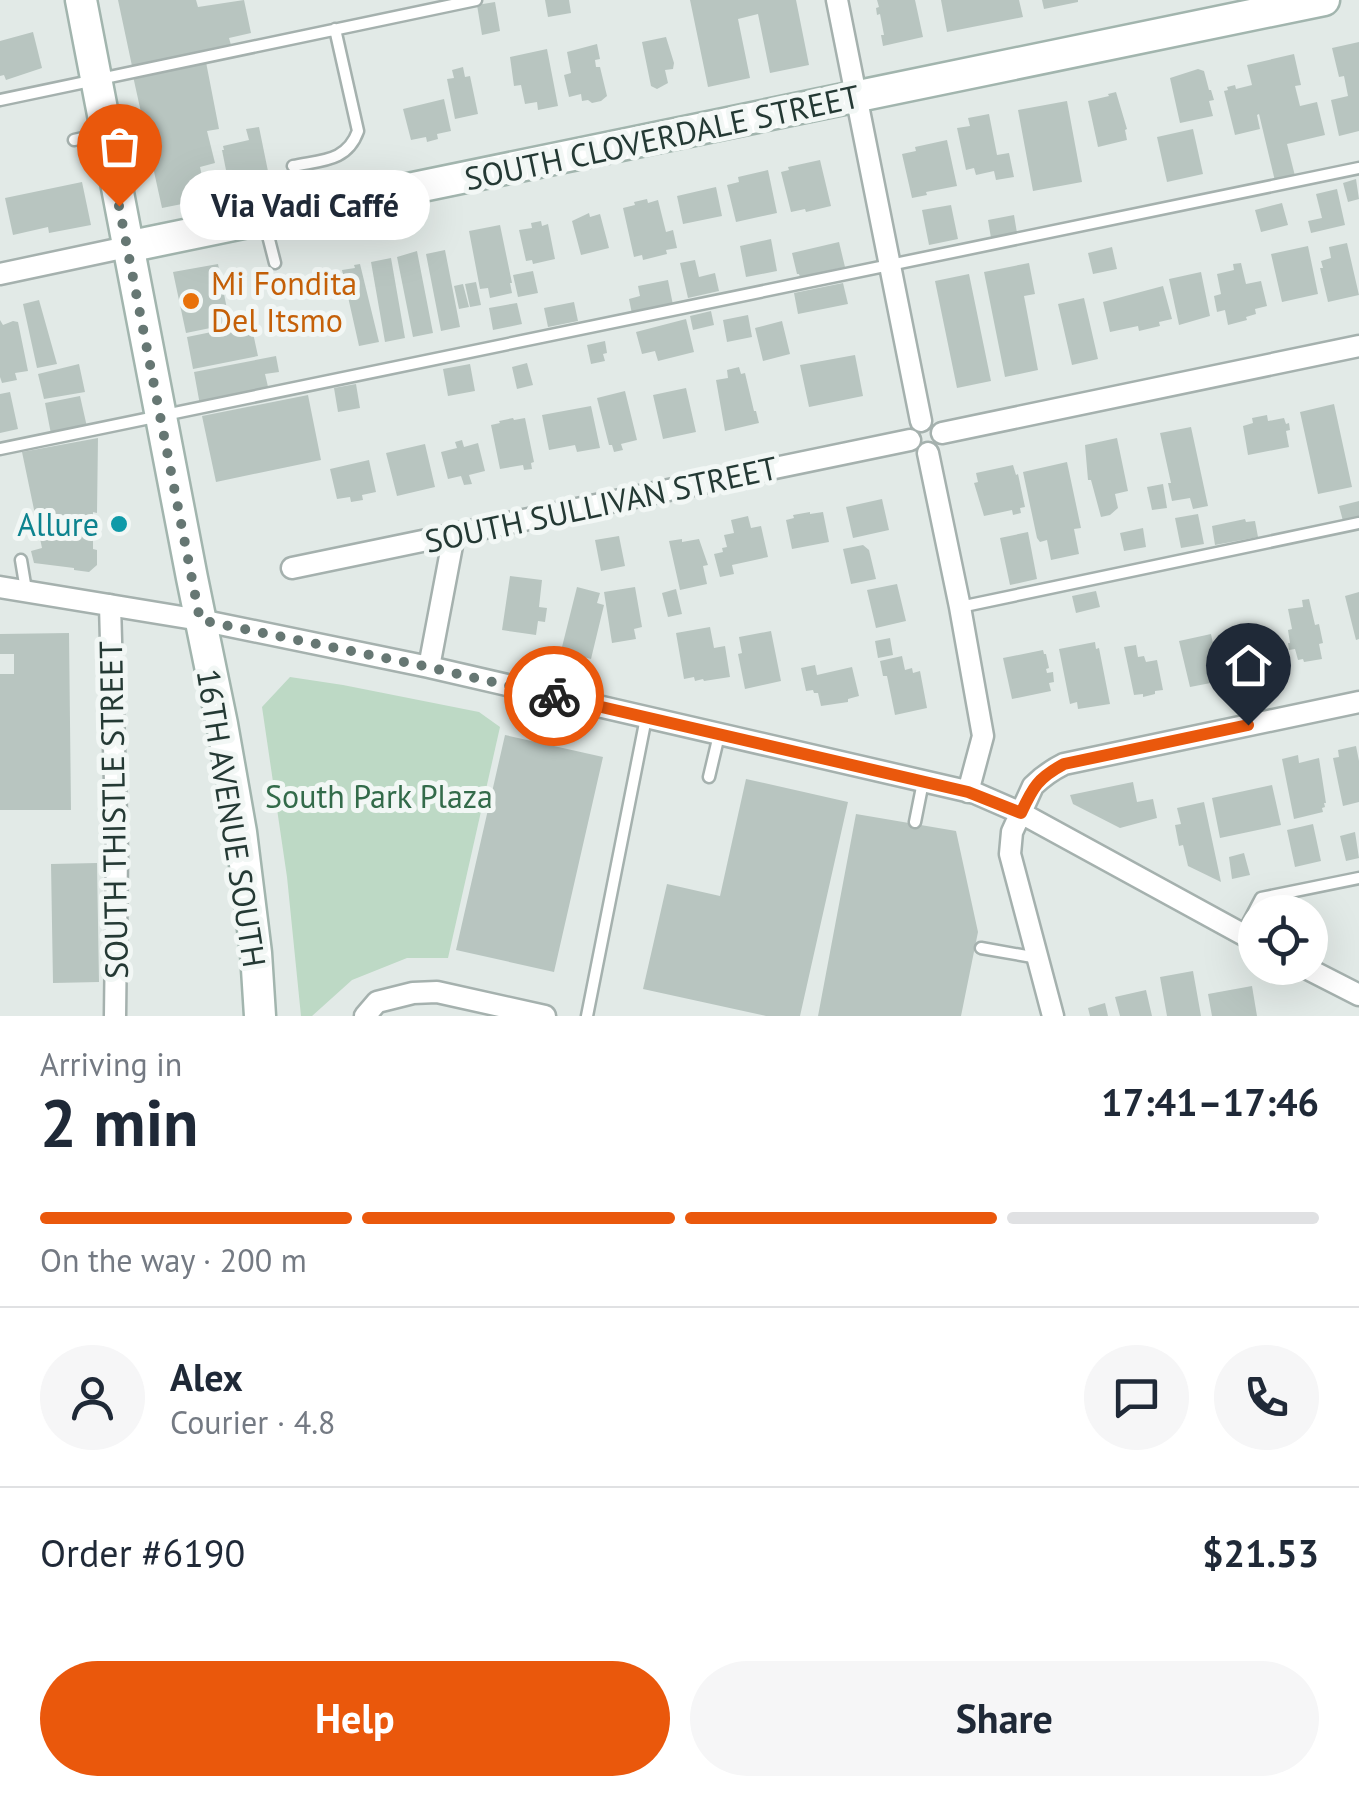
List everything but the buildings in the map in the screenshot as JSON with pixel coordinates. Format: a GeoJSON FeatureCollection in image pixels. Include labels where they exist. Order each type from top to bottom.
{"type":"FeatureCollection","features":[{"type":"Feature","properties":{"kind":"main road","name":"16TH AVENUE SOUTH"},"geometry":{"type":"LineString","coordinates":[[81,0],[222,724],[241,832],[260,1016]]}},
{"type":"Feature","properties":{"kind":"main road","name":"SOUTH CLOVERDALE STREET"},"geometry":{"type":"LineString","coordinates":[[127,247],[1324,0]]}},
{"type":"Feature","properties":{"kind":"street"},"geometry":{"type":"LineString","coordinates":[[837,0],[921,420]]}},
{"type":"Feature","properties":{"kind":"street","name":"SOUTH CLOVERDALE STREET"},"geometry":{"type":"LineString","coordinates":[[1,267],[127,247]]}},
{"type":"Feature","properties":{"kind":"street"},"geometry":{"type":"LineString","coordinates":[[942,433],[1359,346]]}},
{"type":"Feature","properties":{"kind":"street"},"geometry":{"type":"LineString","coordinates":[[921,420],[935,422],[942,433],[940,446],[928,453],[914,449],[910,440],[912,427],[921,420]]}},
{"type":"Feature","properties":{"kind":"street","name":"SOUTH SULLIVAN STREET"},"geometry":{"type":"LineString","coordinates":[[292,568],[910,440]]}},
{"type":"Feature","properties":{"kind":"street"},"geometry":{"type":"LineString","coordinates":[[928,453],[983,736],[968,792]]}},
{"type":"Feature","properties":{"kind":"street"},"geometry":{"type":"LineString","coordinates":[[429,668],[454,535]]}},
{"type":"Feature","properties":{"kind":"street"},"geometry":{"type":"LineString","coordinates":[[0,587],[200,620],[429,668],[968,792],[1021,813],[1238,932]]}},
{"type":"Feature","properties":{"kind":"street","name":"SOUTH THISTLE STREET"},"geometry":{"type":"LineString","coordinates":[[110,605],[117,853],[115,1016]]}},
{"type":"Feature","properties":{"kind":"street"},"geometry":{"type":"LineString","coordinates":[[1053,1016],[1010,854],[1012,832],[1034,786],[1045,774],[1064,764],[1359,702]]}},
{"type":"Feature","properties":{"kind":"street"},"geometry":{"type":"LineString","coordinates":[[1328,980],[1359,996]]}},
{"type":"Feature","properties":{"kind":"street"},"geometry":{"type":"LineString","coordinates":[[371,1009],[413,994],[438,992],[545,1016]]}},
{"type":"Feature","properties":{"kind":"lane"},"geometry":{"type":"LineString","coordinates":[[0,100],[476,0]]}},
{"type":"Feature","properties":{"kind":"lane"},"geometry":{"type":"LineString","coordinates":[[293,166],[340,156],[353,145],[358,131],[335,30]]}},
{"type":"Feature","properties":{"kind":"lane"},"geometry":{"type":"LineString","coordinates":[[74,140],[106,133]]}},
{"type":"Feature","properties":{"kind":"lane"},"geometry":{"type":"LineString","coordinates":[[0,449],[1359,168]]}},
{"type":"Feature","properties":{"kind":"lane"},"geometry":{"type":"LineString","coordinates":[[264,219],[274,263]]}},
{"type":"Feature","properties":{"kind":"lane"},"geometry":{"type":"LineString","coordinates":[[960,608],[1359,522]]}},
{"type":"Feature","properties":{"kind":"lane"},"geometry":{"type":"LineString","coordinates":[[20,560],[26,591]]}},
{"type":"Feature","properties":{"kind":"lane"},"geometry":{"type":"LineString","coordinates":[[587,1016],[646,718]]}},
{"type":"Feature","properties":{"kind":"lane"},"geometry":{"type":"LineString","coordinates":[[708,777],[719,735]]}},
{"type":"Feature","properties":{"kind":"lane"},"geometry":{"type":"LineString","coordinates":[[915,822],[923,782]]}},
{"type":"Feature","properties":{"kind":"lane"},"geometry":{"type":"LineString","coordinates":[[1276,895],[1359,878]]}},
{"type":"Feature","properties":{"kind":"lane"},"geometry":{"type":"LineString","coordinates":[[981,948],[1038,958]]}},
{"type":"Feature","properties":{"kind":"green space","name":"South Park Plaza"},"geometry":{"type":"Polygon","coordinates":[[[290,677],[479,712],[500,727],[448,958],[407,958],[352,980],[312,1016],[301,1016],[287,877],[262,707],[290,677]]]}},
{"type":"Feature","properties":{"kind":"way so far"},"geometry":{"type":"LineString","coordinates":[[119,206],[200,620],[554,696]]}},
{"type":"Feature","properties":{"kind":"place","name":"Via Vadi Caffé"},"geometry":{"type":"Point","coordinates":[119,206]}},
{"type":"Feature","properties":{"kind":"place","name":"Mi Fondita Del Itsmo"},"geometry":{"type":"Point","coordinates":[191,301]}},
{"type":"Feature","properties":{"kind":"place","name":"Allure"},"geometry":{"type":"Point","coordinates":[119,524]}},
{"type":"Feature","properties":{"kind":"route"},"geometry":{"type":"LineString","coordinates":[[554,696],[975,793],[1021,813],[1034,786],[1045,774],[1064,764],[1248,725]]}}]}
